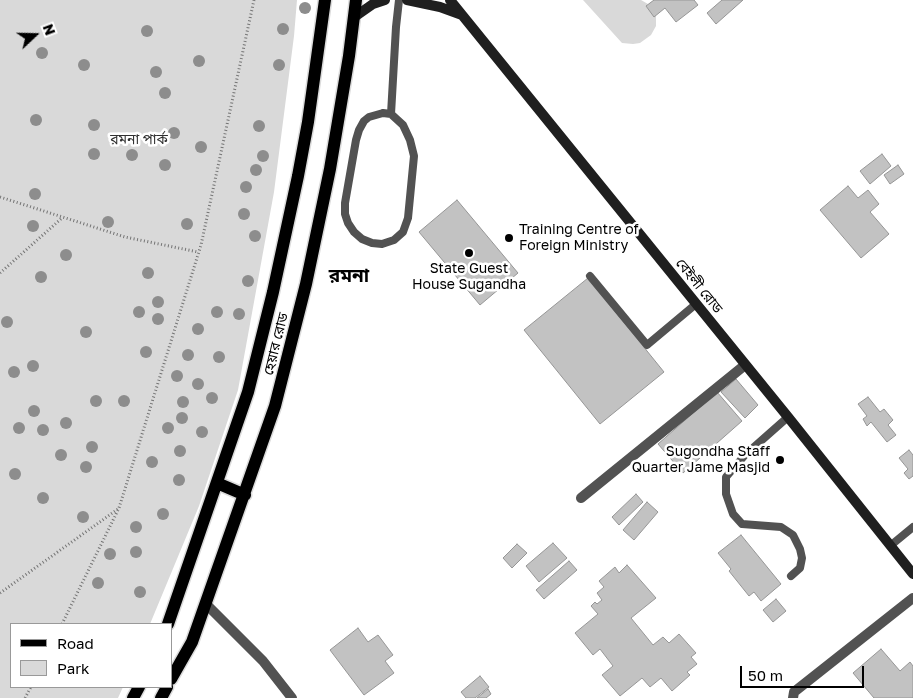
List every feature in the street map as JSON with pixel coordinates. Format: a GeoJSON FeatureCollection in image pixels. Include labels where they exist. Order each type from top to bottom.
{"type":"FeatureCollection","features":[{"type":"Feature","properties":{"kind":"main road"},"geometry":{"type":"LineString","coordinates":[[168,623],[248,392],[282,254],[308,122],[325,0]]}},
{"type":"Feature","properties":{"kind":"main road","name":"হেয়ার রোড"},"geometry":{"type":"LineString","coordinates":[[172,677],[192,642],[276,406],[306,284],[330,169],[356,0]]}},
{"type":"Feature","properties":{"kind":"main road"},"geometry":{"type":"LineString","coordinates":[[353,18],[373,4],[385,0]]}},
{"type":"Feature","properties":{"kind":"main road"},"geometry":{"type":"LineString","coordinates":[[407,0],[463,15]]}},
{"type":"Feature","properties":{"kind":"main road","name":"বেইলী রোড"},"geometry":{"type":"LineString","coordinates":[[450,0],[913,574]]}},
{"type":"Feature","properties":{"kind":"main road"},"geometry":{"type":"LineString","coordinates":[[217,483],[245,495]]}},
{"type":"Feature","properties":{"kind":"street"},"geometry":{"type":"LineString","coordinates":[[581,498],[745,365]]}},
{"type":"Feature","properties":{"kind":"street"},"geometry":{"type":"LineString","coordinates":[[793,698],[794,692],[913,598]]}},
{"type":"Feature","properties":{"kind":"street"},"geometry":{"type":"LineString","coordinates":[[206,604],[263,661],[292,698]]}},
{"type":"Feature","properties":{"kind":"lane"},"geometry":{"type":"LineString","coordinates":[[391,114],[399,0]]}},
{"type":"Feature","properties":{"kind":"lane"},"geometry":{"type":"LineString","coordinates":[[376,114],[391,114],[403,125],[413,148],[414,156],[408,218],[403,232],[394,240],[382,244],[372,243],[362,239],[348,224],[345,204],[359,130],[364,121],[369,117],[376,114]]}},
{"type":"Feature","properties":{"kind":"lane"},"geometry":{"type":"LineString","coordinates":[[590,276],[647,345],[696,304]]}},
{"type":"Feature","properties":{"kind":"lane"},"geometry":{"type":"LineString","coordinates":[[788,417],[745,455],[726,477],[726,494],[733,514],[742,524],[780,527],[793,535],[802,558],[800,568],[791,576]]}},
{"type":"Feature","properties":{"kind":"lane"},"geometry":{"type":"LineString","coordinates":[[890,546],[913,527]]}},
{"type":"Feature","properties":{"kind":"path"},"geometry":{"type":"LineString","coordinates":[[62,623],[119,508],[198,252],[254,0]]}},
{"type":"Feature","properties":{"kind":"path"},"geometry":{"type":"LineString","coordinates":[[0,197],[125,238],[198,252]]}},
{"type":"Feature","properties":{"kind":"path"},"geometry":{"type":"LineString","coordinates":[[0,273],[62,218]]}},
{"type":"Feature","properties":{"kind":"path"},"geometry":{"type":"LineString","coordinates":[[0,593],[119,508]]}},
{"type":"Feature","properties":{"kind":"green space","name":"রমনা পার্ক"},"geometry":{"type":"Polygon","coordinates":[[[0,0],[297,0],[274,192],[238,390],[199,506],[150,623],[10,623],[10,688],[123,688],[118,698],[0,698],[0,0]]]}},
{"type":"Feature","properties":{"kind":"green space"},"geometry":{"type":"Polygon","coordinates":[[[583,0],[641,0],[648,4],[646,6],[656,15],[656,26],[651,35],[640,43],[622,43],[583,0]]]}},
{"type":"Feature","properties":{"kind":"building"},"geometry":{"type":"Polygon","coordinates":[[[654,0],[694,0],[698,5],[676,22],[665,8],[654,17],[646,6],[654,0]]]}},
{"type":"Feature","properties":{"kind":"building"},"geometry":{"type":"Polygon","coordinates":[[[722,0],[743,0],[716,24],[707,13],[722,0]]]}},
{"type":"Feature","properties":{"kind":"building"},"geometry":{"type":"Polygon","coordinates":[[[882,154],[891,166],[870,184],[860,171],[882,154]]]}},
{"type":"Feature","properties":{"kind":"building"},"geometry":{"type":"Polygon","coordinates":[[[898,165],[904,174],[890,184],[884,175],[898,165]]]}},
{"type":"Feature","properties":{"kind":"building"},"geometry":{"type":"Polygon","coordinates":[[[848,186],[858,198],[868,190],[879,204],[870,212],[889,234],[861,258],[820,210],[848,186]]]}},
{"type":"Feature","properties":{"kind":"building","name":"State Guest House Sugandha"},"geometry":{"type":"Polygon","coordinates":[[[457,200],[518,273],[480,305],[419,232],[457,200]]]}},
{"type":"Feature","properties":{"kind":"building"},"geometry":{"type":"Polygon","coordinates":[[[588,278],[664,372],[600,424],[524,330],[588,278]]]}},
{"type":"Feature","properties":{"kind":"building"},"geometry":{"type":"Polygon","coordinates":[[[736,379],[758,405],[745,418],[721,392],[736,379]]]}},
{"type":"Feature","properties":{"kind":"building"},"geometry":{"type":"Polygon","coordinates":[[[717,392],[742,421],[683,473],[658,444],[717,392]]]}},
{"type":"Feature","properties":{"kind":"building"},"geometry":{"type":"Polygon","coordinates":[[[868,397],[880,412],[884,409],[893,420],[888,425],[896,435],[887,442],[871,422],[867,426],[863,419],[867,416],[858,404],[868,397]]]}},
{"type":"Feature","properties":{"kind":"building"},"geometry":{"type":"Polygon","coordinates":[[[909,450],[913,455],[913,476],[909,479],[904,473],[908,469],[899,458],[909,450]]]}},
{"type":"Feature","properties":{"kind":"building"},"geometry":{"type":"Polygon","coordinates":[[[636,494],[643,502],[619,525],[612,517],[636,494]]]}},
{"type":"Feature","properties":{"kind":"building"},"geometry":{"type":"Polygon","coordinates":[[[647,502],[658,512],[634,540],[623,530],[647,502]]]}},
{"type":"Feature","properties":{"kind":"building"},"geometry":{"type":"Polygon","coordinates":[[[741,535],[781,584],[761,601],[754,592],[749,596],[729,571],[731,569],[718,553],[741,535]]]}},
{"type":"Feature","properties":{"kind":"building"},"geometry":{"type":"Polygon","coordinates":[[[553,543],[567,558],[539,582],[526,566],[553,543]]]}},
{"type":"Feature","properties":{"kind":"building"},"geometry":{"type":"Polygon","coordinates":[[[517,544],[527,553],[512,568],[503,558],[517,544]]]}},
{"type":"Feature","properties":{"kind":"building"},"geometry":{"type":"Polygon","coordinates":[[[569,561],[577,570],[544,599],[536,590],[569,561]]]}},
{"type":"Feature","properties":{"kind":"building"},"geometry":{"type":"Polygon","coordinates":[[[627,565],[656,598],[631,618],[653,645],[663,637],[669,643],[679,634],[696,653],[691,657],[697,664],[687,672],[690,675],[672,691],[661,678],[650,687],[642,678],[620,696],[602,675],[613,666],[600,649],[593,655],[575,633],[598,614],[591,606],[595,602],[597,604],[602,600],[597,593],[604,587],[599,581],[615,567],[619,573],[627,565]]]}},
{"type":"Feature","properties":{"kind":"building"},"geometry":{"type":"Polygon","coordinates":[[[776,599],[786,611],[773,622],[763,610],[776,599]]]}},
{"type":"Feature","properties":{"kind":"building"},"geometry":{"type":"Polygon","coordinates":[[[358,628],[368,642],[378,635],[393,655],[385,661],[394,673],[364,695],[330,650],[358,628]]]}},
{"type":"Feature","properties":{"kind":"building"},"geometry":{"type":"Polygon","coordinates":[[[881,649],[900,671],[910,662],[913,666],[913,698],[874,698],[853,673],[881,649]]]}},
{"type":"Feature","properties":{"kind":"building"},"geometry":{"type":"Polygon","coordinates":[[[480,676],[489,687],[475,698],[466,698],[461,692],[480,676]]]}},
{"type":"Feature","properties":{"kind":"building"},"geometry":{"type":"Polygon","coordinates":[[[488,689],[491,694],[486,698],[477,698],[488,689]]]}},
{"type":"Feature","properties":{"kind":"place","name":"Training Centre of Foreign Ministry"},"geometry":{"type":"Point","coordinates":[509,238]}},
{"type":"Feature","properties":{"kind":"place","name":"State Guest House Sugandha"},"geometry":{"type":"Point","coordinates":[469,253]}},
{"type":"Feature","properties":{"kind":"place","name":"Sugondha Staff Quarter Jame Masjid"},"geometry":{"type":"Point","coordinates":[780,460]}},
{"type":"Feature","properties":{"kind":"district","name":"রমনা"},"geometry":{"type":"Point","coordinates":[349,276]}}]}
